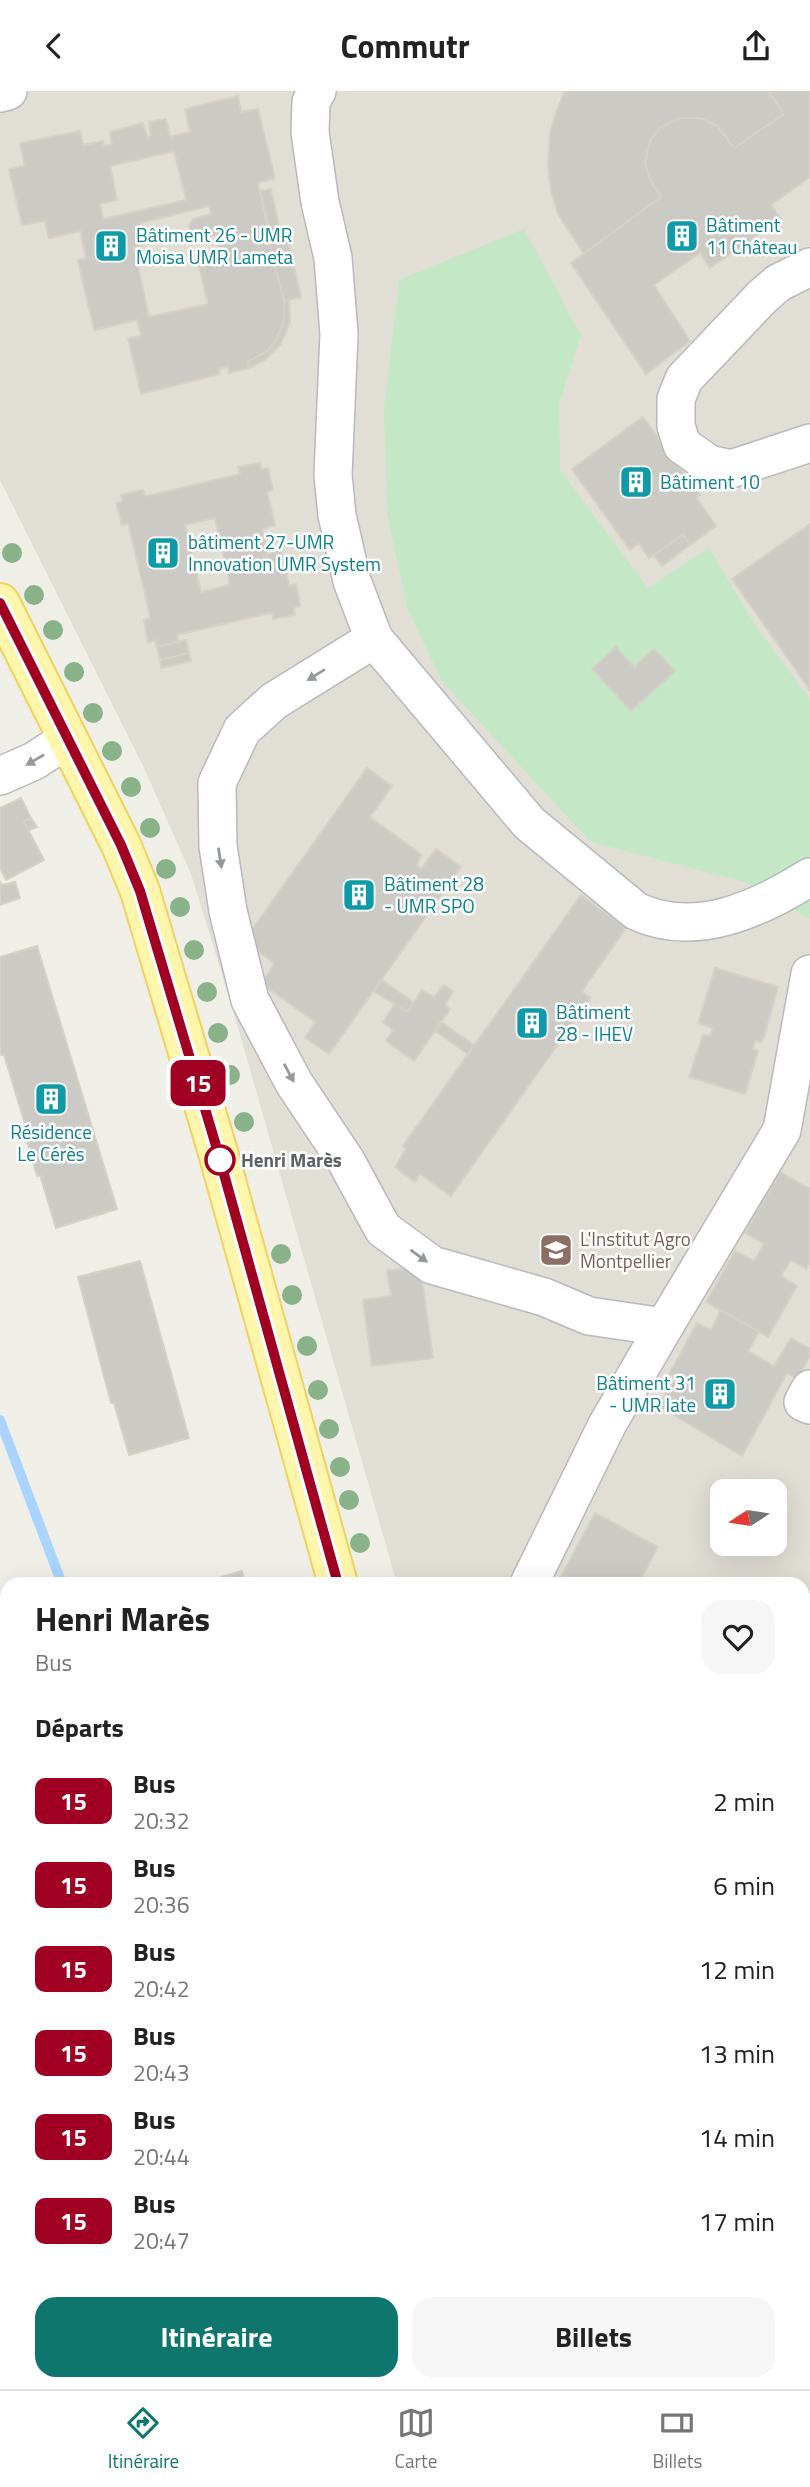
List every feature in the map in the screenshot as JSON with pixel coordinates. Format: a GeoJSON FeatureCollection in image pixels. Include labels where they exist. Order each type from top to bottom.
{"type":"FeatureCollection","features":[{"type":"Feature","properties":{"kind":"main road"},"geometry":{"type":"LineString","coordinates":[[0,603],[121,845],[140,891],[221,1161],[336,1577]]}},
{"type":"Feature","properties":{"kind":"street"},"geometry":{"type":"LineString","coordinates":[[0,93],[8,91]]}},
{"type":"Feature","properties":{"kind":"street"},"geometry":{"type":"LineString","coordinates":[[317,91],[311,102],[310,132],[320,202],[333,258],[339,334],[333,475],[337,515],[352,581],[374,639],[529,823],[636,911],[654,919],[698,923],[740,914],[810,884]]}},
{"type":"Feature","properties":{"kind":"street"},"geometry":{"type":"LineString","coordinates":[[810,267],[778,283],[762,297],[684,379],[676,399],[676,426],[682,445],[709,464],[732,469],[810,443]]}},
{"type":"Feature","properties":{"kind":"street"},"geometry":{"type":"LineString","coordinates":[[374,639],[274,701],[242,730],[216,783],[218,846],[228,911],[250,1000],[295,1083],[345,1161],[383,1230],[432,1265],[544,1297],[589,1316],[664,1327]]}},
{"type":"Feature","properties":{"kind":"street"},"geometry":{"type":"LineString","coordinates":[[0,776],[34,761],[68,739]]}},
{"type":"Feature","properties":{"kind":"street"},"geometry":{"type":"LineString","coordinates":[[532,1577],[607,1425],[664,1327],[796,1136],[810,974]]}},
{"type":"Feature","properties":{"kind":"street"},"geometry":{"type":"LineString","coordinates":[[810,1389],[803,1402],[810,1405]]}},
{"type":"Feature","properties":{"kind":"shaded area","name":"L'Institut Agro Montpellier"},"geometry":{"type":"Polygon","coordinates":[[[0,91],[810,91],[810,1577],[395,1577],[233,1010],[191,874],[144,768],[0,480],[0,91]]]}},
{"type":"Feature","properties":{"kind":"green space"},"geometry":{"type":"Polygon","coordinates":[[[524,229],[581,335],[559,404],[560,470],[648,588],[709,548],[757,628],[810,699],[810,919],[745,882],[591,842],[442,681],[407,608],[387,513],[384,409],[399,280],[524,229]]]}},
{"type":"Feature","properties":{"kind":"building","name":"Bâtiment 11 Château"},"geometry":{"type":"Polygon","coordinates":[[[565,91],[768,91],[784,114],[734,148],[717,126],[701,118],[680,118],[661,127],[651,140],[645,162],[649,178],[661,197],[584,254],[558,214],[548,167],[550,133],[565,91]]]}},
{"type":"Feature","properties":{"kind":"building","name":"Bâtiment 11 Château"},"geometry":{"type":"Polygon","coordinates":[[[768,91],[810,91],[810,177],[771,205],[781,219],[710,268],[700,253],[654,285],[690,341],[646,374],[571,263],[661,197],[649,178],[645,162],[651,140],[661,127],[680,118],[701,118],[717,126],[734,148],[784,114],[768,91]]]}},
{"type":"Feature","properties":{"kind":"building","name":"Bâtiment 26 - UMR Moisa UMR Lameta"},"geometry":{"type":"Polygon","coordinates":[[[238,96],[241,112],[258,109],[275,178],[258,183],[284,301],[284,321],[281,332],[268,351],[247,362],[249,368],[229,373],[228,367],[219,369],[220,374],[141,394],[128,338],[141,336],[137,320],[94,330],[78,261],[86,258],[80,231],[49,238],[45,221],[22,225],[9,169],[25,166],[20,143],[80,131],[83,145],[103,141],[104,146],[112,144],[110,132],[143,123],[147,137],[151,136],[149,122],[166,119],[170,137],[190,132],[185,109],[238,96]],[[174,151],[110,166],[117,200],[100,204],[103,219],[186,200],[174,151]],[[209,206],[140,223],[145,245],[134,247],[149,317],[208,304],[197,258],[220,254],[215,235],[194,238],[189,232],[189,226],[193,219],[211,214],[209,206]]]}},
{"type":"Feature","properties":{"kind":"building","name":"Bâtiment 26 - UMR Moisa UMR Lameta"},"geometry":{"type":"Polygon","coordinates":[[[271,189],[280,231],[270,233],[260,191],[271,189]]]}},
{"type":"Feature","properties":{"kind":"building","name":"Bâtiment 26 - UMR Moisa UMR Lameta"},"geometry":{"type":"Polygon","coordinates":[[[287,237],[301,297],[284,301],[269,242],[287,237]]]}},
{"type":"Feature","properties":{"kind":"building","name":"Bâtiment 26 - UMR Moisa UMR Lameta"},"geometry":{"type":"Polygon","coordinates":[[[289,299],[290,322],[281,344],[265,360],[249,368],[247,362],[268,351],[276,340],[284,321],[284,301],[289,299]]]}},
{"type":"Feature","properties":{"kind":"building","name":"Bâtiment 10"},"geometry":{"type":"Polygon","coordinates":[[[643,417],[700,495],[696,497],[716,526],[690,545],[683,535],[649,558],[639,543],[630,550],[572,469],[643,417]]]}},
{"type":"Feature","properties":{"kind":"building","name":"bâtiment 27-UMR Innovation UMR System"},"geometry":{"type":"Polygon","coordinates":[[[260,463],[261,469],[268,468],[273,490],[267,492],[275,525],[262,529],[267,555],[281,551],[289,586],[296,584],[300,606],[294,608],[295,615],[273,619],[272,613],[265,614],[177,635],[178,642],[157,647],[155,640],[148,642],[144,620],[150,618],[149,611],[128,523],[122,525],[116,503],[123,501],[121,495],[143,490],[145,496],[152,495],[240,474],[238,467],[260,463]],[[215,518],[185,525],[201,592],[230,585],[215,518]]]}},
{"type":"Feature","properties":{"kind":"building"},"geometry":{"type":"Polygon","coordinates":[[[810,524],[810,690],[732,579],[810,524]]]}},
{"type":"Feature","properties":{"kind":"building"},"geometry":{"type":"Polygon","coordinates":[[[683,535],[690,545],[662,566],[654,555],[683,535]]]}},
{"type":"Feature","properties":{"kind":"building"},"geometry":{"type":"Polygon","coordinates":[[[186,640],[189,653],[160,660],[157,647],[186,640]]]}},
{"type":"Feature","properties":{"kind":"building"},"geometry":{"type":"Polygon","coordinates":[[[616,647],[634,667],[654,649],[675,671],[631,711],[592,669],[616,647]]]}},
{"type":"Feature","properties":{"kind":"building"},"geometry":{"type":"Polygon","coordinates":[[[189,653],[191,661],[161,668],[160,660],[189,653]]]}},
{"type":"Feature","properties":{"kind":"building","name":"Bâtiment 28 - UMR SPO"},"geometry":{"type":"Polygon","coordinates":[[[367,768],[392,786],[370,817],[422,855],[416,865],[421,869],[436,849],[461,867],[329,1054],[305,1038],[315,1022],[262,984],[274,963],[244,941],[367,768]]]}},
{"type":"Feature","properties":{"kind":"building"},"geometry":{"type":"Polygon","coordinates":[[[21,798],[31,818],[24,822],[44,860],[6,880],[0,868],[0,808],[21,798]]]}},
{"type":"Feature","properties":{"kind":"building"},"geometry":{"type":"Polygon","coordinates":[[[31,818],[37,827],[29,830],[24,822],[31,818]]]}},
{"type":"Feature","properties":{"kind":"building"},"geometry":{"type":"Polygon","coordinates":[[[0,882],[2,885],[15,882],[20,898],[0,905],[0,882]]]}},
{"type":"Feature","properties":{"kind":"building","name":"Bâtiment 28 - IHEV"},"geometry":{"type":"Polygon","coordinates":[[[581,895],[626,928],[582,991],[589,1000],[451,1196],[420,1174],[415,1182],[395,1167],[406,1149],[403,1146],[581,895]]]}},
{"type":"Feature","properties":{"kind":"building","name":"Résidence Le Cérès"},"geometry":{"type":"Polygon","coordinates":[[[37,946],[117,1209],[56,1228],[40,1175],[37,1176],[26,1138],[29,1137],[4,1055],[1,1055],[0,1051],[0,957],[37,946]]]}},
{"type":"Feature","properties":{"kind":"building"},"geometry":{"type":"Polygon","coordinates":[[[715,968],[778,987],[764,1037],[761,1042],[755,1040],[753,1049],[758,1051],[745,1094],[689,1077],[703,1035],[710,1036],[713,1028],[698,1023],[715,968]]]}},
{"type":"Feature","properties":{"kind":"building"},"geometry":{"type":"Polygon","coordinates":[[[382,980],[414,1003],[407,1012],[374,991],[382,980]]]}},
{"type":"Feature","properties":{"kind":"building"},"geometry":{"type":"Polygon","coordinates":[[[444,985],[453,991],[445,1005],[450,1009],[414,1061],[386,1041],[393,1030],[383,1022],[395,1004],[407,1012],[422,990],[434,997],[444,985]]]}},
{"type":"Feature","properties":{"kind":"building"},"geometry":{"type":"Polygon","coordinates":[[[441,1022],[474,1045],[468,1054],[435,1031],[441,1022]]]}},
{"type":"Feature","properties":{"kind":"building"},"geometry":{"type":"Polygon","coordinates":[[[780,1172],[810,1189],[810,1262],[806,1269],[791,1260],[781,1276],[797,1286],[768,1337],[706,1302],[735,1251],[754,1261],[764,1244],[745,1233],[780,1172]]]}},
{"type":"Feature","properties":{"kind":"building"},"geometry":{"type":"Polygon","coordinates":[[[140,1261],[189,1438],[129,1455],[114,1403],[111,1403],[78,1277],[140,1261]]]}},
{"type":"Feature","properties":{"kind":"building"},"geometry":{"type":"Polygon","coordinates":[[[420,1266],[433,1358],[372,1366],[363,1300],[391,1296],[387,1271],[420,1266]]]}},
{"type":"Feature","properties":{"kind":"building","name":"Bâtiment 31 - UMR Iate"},"geometry":{"type":"Polygon","coordinates":[[[721,1310],[759,1332],[748,1351],[774,1366],[791,1338],[810,1349],[810,1356],[797,1379],[787,1373],[742,1456],[659,1406],[673,1381],[676,1383],[678,1379],[669,1374],[697,1323],[711,1330],[721,1310]]]}},
{"type":"Feature","properties":{"kind":"building"},"geometry":{"type":"Polygon","coordinates":[[[595,1513],[658,1547],[642,1577],[561,1577],[595,1513]]]}},
{"type":"Feature","properties":{"kind":"building"},"geometry":{"type":"Polygon","coordinates":[[[242,1571],[243,1577],[222,1577],[242,1571]]]}},
{"type":"Feature","properties":{"kind":"waterway"},"geometry":{"type":"LineString","coordinates":[[0,1420],[59,1577]]}},
{"type":"Feature","properties":{"kind":"bus line","name":"15"},"geometry":{"type":"LineString","coordinates":[[0,603],[121,845],[140,891],[217,1149],[336,1577]]}},
{"type":"Feature","properties":{"kind":"place","name":"Bâtiment 11 Château"},"geometry":{"type":"Point","coordinates":[682,236]}},
{"type":"Feature","properties":{"kind":"place","name":"Bâtiment 26 - UMR Moisa UMR Lameta"},"geometry":{"type":"Point","coordinates":[111,246]}},
{"type":"Feature","properties":{"kind":"place","name":"Bâtiment 10"},"geometry":{"type":"Point","coordinates":[636,482]}},
{"type":"Feature","properties":{"kind":"place","name":"bâtiment 27-UMR Innovation UMR System"},"geometry":{"type":"Point","coordinates":[163,553]}},
{"type":"Feature","properties":{"kind":"place","name":"Bâtiment 28 - UMR SPO"},"geometry":{"type":"Point","coordinates":[359,895]}},
{"type":"Feature","properties":{"kind":"place","name":"Bâtiment 28 - IHEV"},"geometry":{"type":"Point","coordinates":[532,1023]}},
{"type":"Feature","properties":{"kind":"place","name":"Résidence Le Cérès"},"geometry":{"type":"Point","coordinates":[51,1099]}},
{"type":"Feature","properties":{"kind":"place","name":"Henri Marès"},"geometry":{"type":"Point","coordinates":[220,1160]}},
{"type":"Feature","properties":{"kind":"place","name":"L'Institut Agro Montpellier"},"geometry":{"type":"Point","coordinates":[556,1250]}},
{"type":"Feature","properties":{"kind":"place","name":"Bâtiment 31 - UMR Iate"},"geometry":{"type":"Point","coordinates":[720,1394]}}]}
